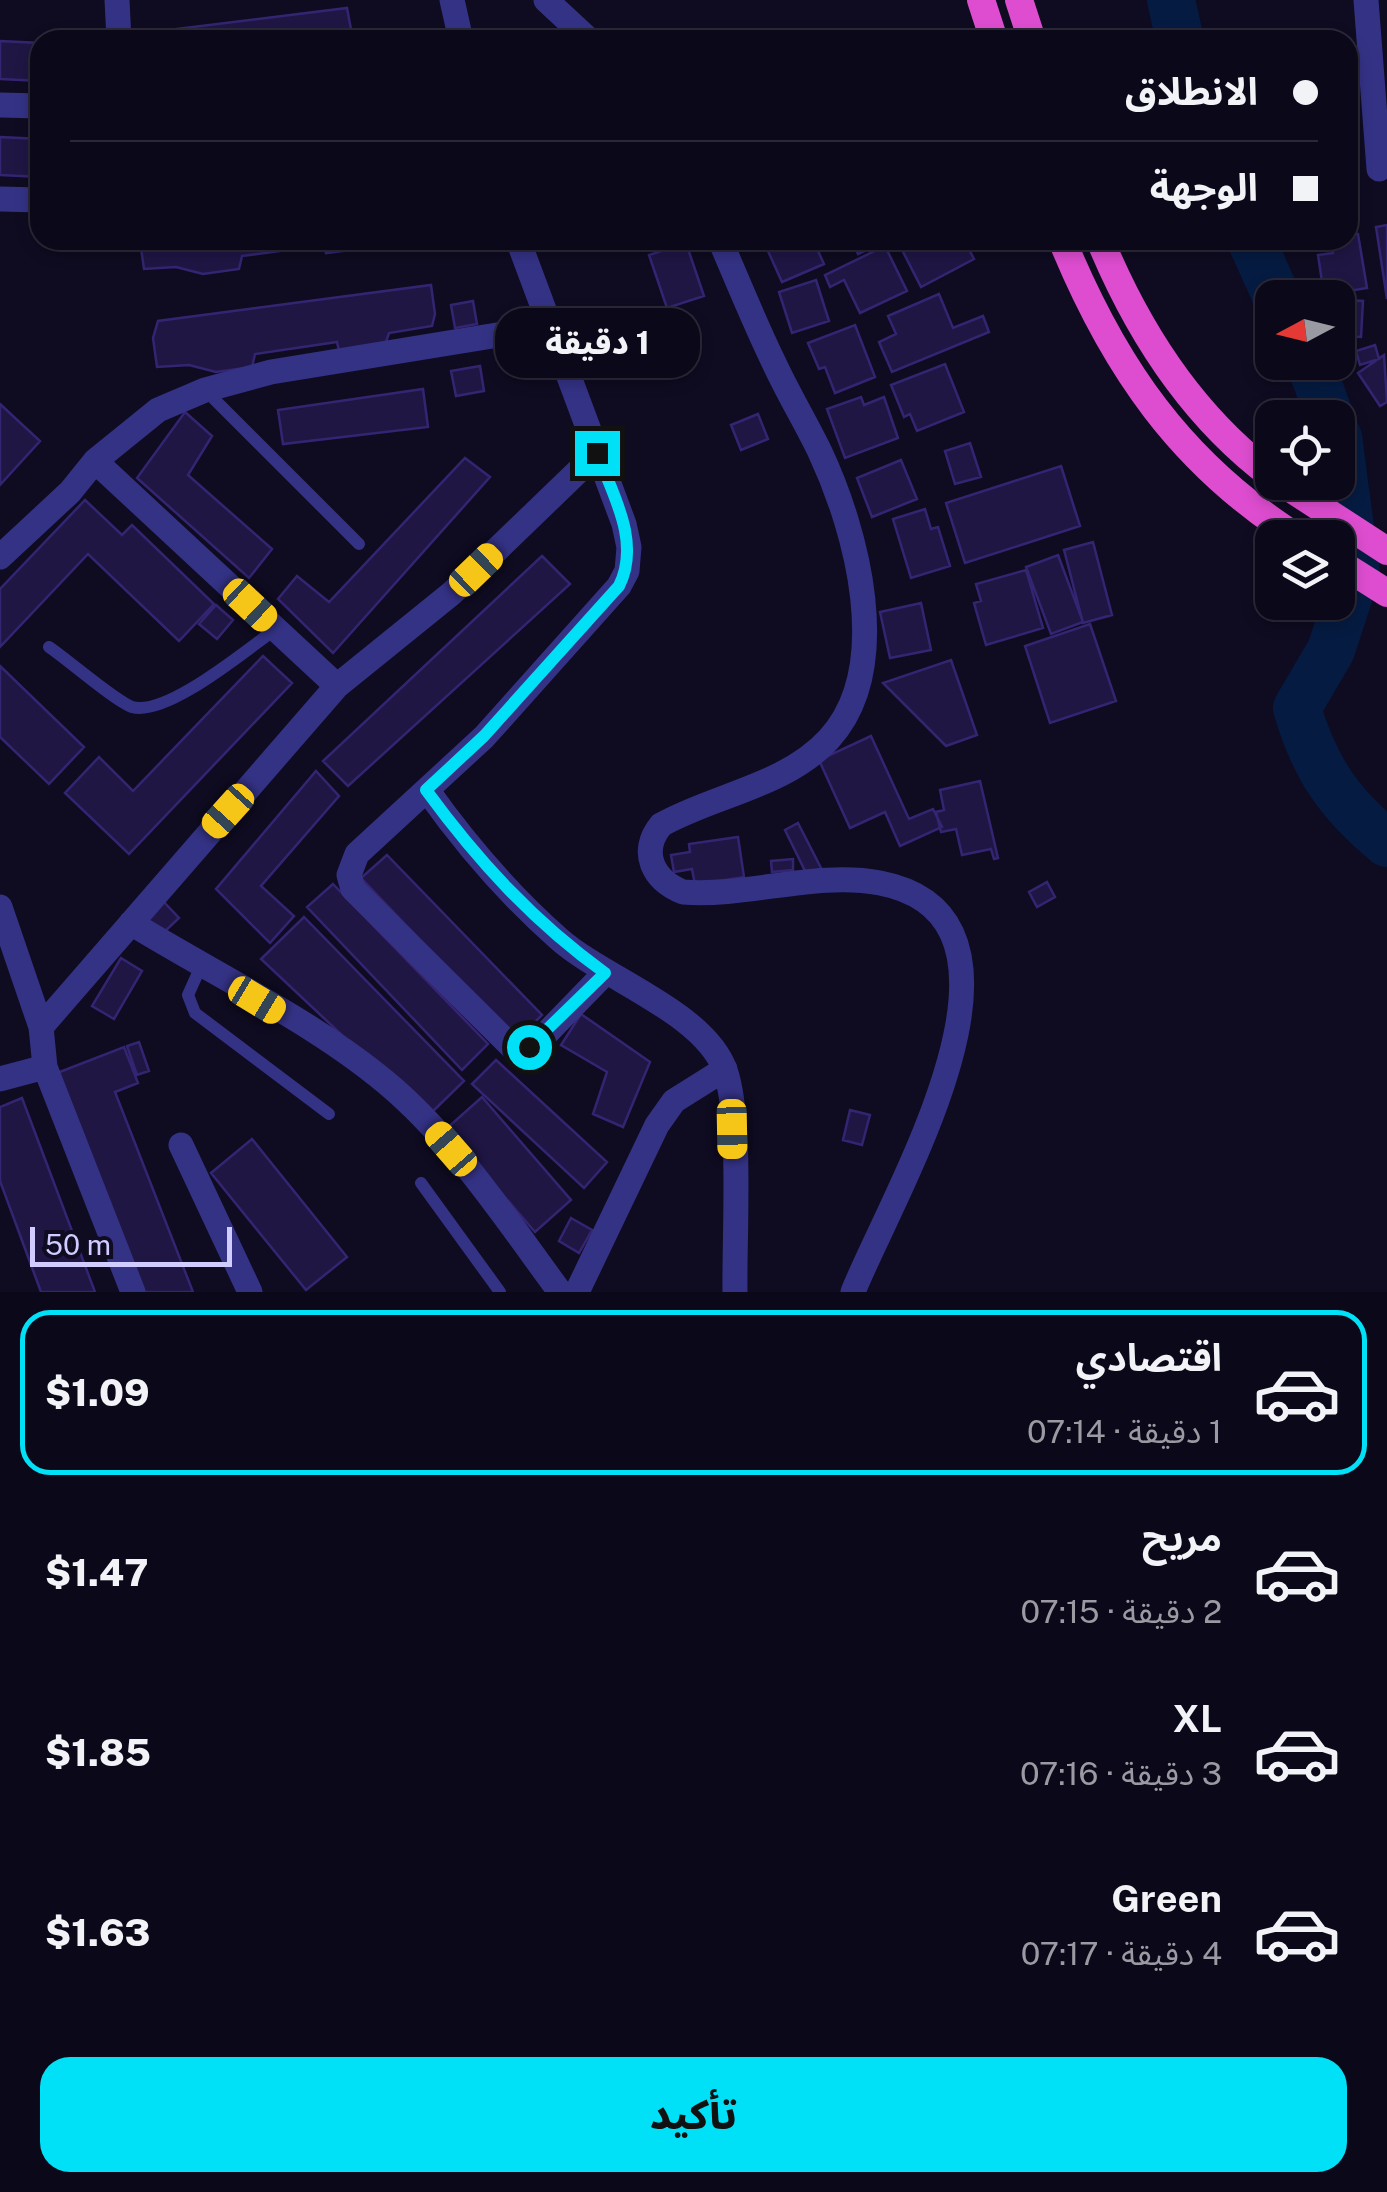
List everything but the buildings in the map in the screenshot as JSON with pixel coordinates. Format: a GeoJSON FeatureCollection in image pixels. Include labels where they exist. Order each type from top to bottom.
{"type":"FeatureCollection","features":[{"type":"Feature","properties":{"kind":"highway"},"geometry":{"type":"LineString","coordinates":[[981,0],[991,30]]}},
{"type":"Feature","properties":{"kind":"highway"},"geometry":{"type":"LineString","coordinates":[[1018,0],[1028,30]]}},
{"type":"Feature","properties":{"kind":"highway"},"geometry":{"type":"LineString","coordinates":[[1066,250],[1096,320],[1138,391],[1200,462],[1271,520]]}},
{"type":"Feature","properties":{"kind":"highway"},"geometry":{"type":"LineString","coordinates":[[1104,250],[1116,280],[1180,386],[1255,457]]}},
{"type":"Feature","properties":{"kind":"highway"},"geometry":{"type":"LineString","coordinates":[[1308,500],[1387,551]]}},
{"type":"Feature","properties":{"kind":"highway"},"geometry":{"type":"LineString","coordinates":[[1355,573],[1387,593]]}},
{"type":"Feature","properties":{"kind":"street"},"geometry":{"type":"LineString","coordinates":[[117,0],[118,30]]}},
{"type":"Feature","properties":{"kind":"street"},"geometry":{"type":"LineString","coordinates":[[452,0],[459,30]]}},
{"type":"Feature","properties":{"kind":"street"},"geometry":{"type":"LineString","coordinates":[[546,0],[579,30]]}},
{"type":"Feature","properties":{"kind":"street"},"geometry":{"type":"LineString","coordinates":[[1366,0],[1379,169]]}},
{"type":"Feature","properties":{"kind":"street"},"geometry":{"type":"LineString","coordinates":[[0,105],[30,106]]}},
{"type":"Feature","properties":{"kind":"street"},"geometry":{"type":"LineString","coordinates":[[0,200],[30,200]]}},
{"type":"Feature","properties":{"kind":"street"},"geometry":{"type":"LineString","coordinates":[[521,250],[629,547],[627,571],[619,586],[484,736],[357,854],[348,874],[354,889],[506,1044],[521,1049],[536,1044],[605,973]]}},
{"type":"Feature","properties":{"kind":"street"},"geometry":{"type":"LineString","coordinates":[[725,250],[836,490],[855,557],[865,667],[858,695],[827,741],[794,766],[661,825],[653,834],[652,866],[660,881],[682,892],[862,880],[909,891],[934,905],[949,922],[962,977],[957,1040],[945,1080],[853,1292]]}},
{"type":"Feature","properties":{"kind":"street"},"geometry":{"type":"LineString","coordinates":[[0,557],[70,492],[95,460],[158,410],[205,390],[270,372],[547,326]]}},
{"type":"Feature","properties":{"kind":"street"},"geometry":{"type":"LineString","coordinates":[[41,1028],[337,686],[452,593],[597,453]]}},
{"type":"Feature","properties":{"kind":"street"},"geometry":{"type":"LineString","coordinates":[[95,460],[337,686]]}},
{"type":"Feature","properties":{"kind":"street"},"geometry":{"type":"LineString","coordinates":[[426,790],[496,879],[561,941],[686,1022],[725,1069],[732,1129],[735,1292]]}},
{"type":"Feature","properties":{"kind":"street"},"geometry":{"type":"LineString","coordinates":[[0,907],[41,1028],[45,1067],[132,1292]]}},
{"type":"Feature","properties":{"kind":"street"},"geometry":{"type":"LineString","coordinates":[[131,923],[341,1050],[393,1089],[464,1164],[560,1292]]}},
{"type":"Feature","properties":{"kind":"street"},"geometry":{"type":"LineString","coordinates":[[0,1079],[45,1067]]}},
{"type":"Feature","properties":{"kind":"street"},"geometry":{"type":"LineString","coordinates":[[577,1292],[658,1125],[674,1102],[725,1069]]}},
{"type":"Feature","properties":{"kind":"street"},"geometry":{"type":"LineString","coordinates":[[181,1145],[250,1292]]}},
{"type":"Feature","properties":{"kind":"lane"},"geometry":{"type":"LineString","coordinates":[[205,390],[359,544]]}},
{"type":"Feature","properties":{"kind":"lane"},"geometry":{"type":"LineString","coordinates":[[49,646],[133,707],[154,706],[180,695],[276,629]]}},
{"type":"Feature","properties":{"kind":"lane"},"geometry":{"type":"LineString","coordinates":[[201,966],[188,995],[195,1013],[329,1114]]}},
{"type":"Feature","properties":{"kind":"lane"},"geometry":{"type":"LineString","coordinates":[[422,1182],[500,1292]]}},
{"type":"Feature","properties":{"kind":"waterway"},"geometry":{"type":"LineString","coordinates":[[1171,0],[1178,30]]}},
{"type":"Feature","properties":{"kind":"waterway"},"geometry":{"type":"LineString","coordinates":[[1255,250],[1269,280]]}},
{"type":"Feature","properties":{"kind":"waterway"},"geometry":{"type":"LineString","coordinates":[[1316,380],[1324,400]]}},
{"type":"Feature","properties":{"kind":"waterway"},"geometry":{"type":"LineString","coordinates":[[1346,500],[1356,573],[1331,650],[1297,708],[1311,749],[1330,783],[1355,814],[1387,843]]}},
{"type":"Feature","properties":{"kind":"route"},"geometry":{"type":"LineString","coordinates":[[529,1047],[605,973],[561,941],[496,879],[426,790],[484,736],[619,586],[627,571],[629,547],[624,524],[597,453]]}}]}
